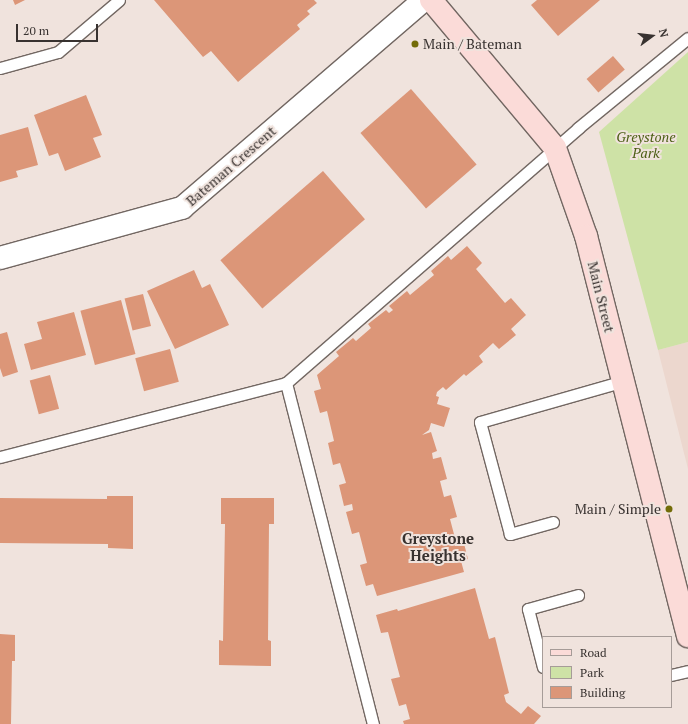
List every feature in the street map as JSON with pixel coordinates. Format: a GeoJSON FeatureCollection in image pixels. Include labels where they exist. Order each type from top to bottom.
{"type":"FeatureCollection","features":[{"type":"Feature","properties":{"kind":"street","name":"Bateman Crescent"},"geometry":{"type":"LineString","coordinates":[[0,258],[182,208],[424,0]]}},
{"type":"Feature","properties":{"kind":"street","name":"Main Street"},"geometry":{"type":"LineString","coordinates":[[431,0],[555,148],[586,236],[688,636]]}},
{"type":"Feature","properties":{"kind":"lane"},"geometry":{"type":"LineString","coordinates":[[0,68],[58,52],[119,0]]}},
{"type":"Feature","properties":{"kind":"lane"},"geometry":{"type":"LineString","coordinates":[[0,457],[286,383],[555,148],[688,38]]}},
{"type":"Feature","properties":{"kind":"lane"},"geometry":{"type":"LineString","coordinates":[[553,522],[510,534],[480,422],[624,381]]}},
{"type":"Feature","properties":{"kind":"lane"},"geometry":{"type":"LineString","coordinates":[[286,383],[373,724]]}},
{"type":"Feature","properties":{"kind":"lane"},"geometry":{"type":"LineString","coordinates":[[542,663],[528,609],[578,595]]}},
{"type":"Feature","properties":{"kind":"lane"},"geometry":{"type":"LineString","coordinates":[[672,675],[688,671]]}},
{"type":"Feature","properties":{"kind":"shaded area"},"geometry":{"type":"Polygon","coordinates":[[[688,342],[688,469],[658,350],[688,342]]]}},
{"type":"Feature","properties":{"kind":"green space","name":"Greystone Park"},"geometry":{"type":"Polygon","coordinates":[[[688,52],[688,342],[658,350],[599,132],[688,52]]]}},
{"type":"Feature","properties":{"kind":"building"},"geometry":{"type":"Polygon","coordinates":[[[13,0],[25,0],[15,5],[13,0]]]}},
{"type":"Feature","properties":{"kind":"building"},"geometry":{"type":"Polygon","coordinates":[[[154,0],[314,0],[317,3],[307,11],[310,14],[297,25],[300,29],[238,82],[211,51],[203,57],[154,0]]]}},
{"type":"Feature","properties":{"kind":"building"},"geometry":{"type":"Polygon","coordinates":[[[537,0],[600,0],[558,36],[531,5],[537,0]]]}},
{"type":"Feature","properties":{"kind":"building"},"geometry":{"type":"Polygon","coordinates":[[[613,56],[625,70],[598,93],[587,79],[613,56]]]}},
{"type":"Feature","properties":{"kind":"building"},"geometry":{"type":"Polygon","coordinates":[[[411,89],[477,164],[426,208],[360,133],[411,89]]]}},
{"type":"Feature","properties":{"kind":"building"},"geometry":{"type":"Polygon","coordinates":[[[86,95],[102,135],[93,138],[101,157],[65,171],[58,153],[49,156],[34,115],[86,95]]]}},
{"type":"Feature","properties":{"kind":"building"},"geometry":{"type":"Polygon","coordinates":[[[28,127],[38,165],[16,171],[18,177],[0,182],[0,135],[28,127]]]}},
{"type":"Feature","properties":{"kind":"building"},"geometry":{"type":"Polygon","coordinates":[[[323,171],[365,219],[262,309],[220,260],[323,171]]]}},
{"type":"Feature","properties":{"kind":"building"},"geometry":{"type":"Polygon","coordinates":[[[467,246],[482,263],[476,269],[505,303],[511,298],[526,315],[511,329],[516,335],[499,349],[493,343],[479,356],[483,362],[466,376],[464,374],[446,390],[443,387],[437,392],[436,396],[439,397],[437,404],[450,408],[444,427],[431,423],[429,430],[422,435],[431,432],[437,451],[432,453],[433,459],[441,457],[447,479],[440,481],[444,497],[451,495],[457,517],[450,519],[455,538],[462,536],[468,559],[461,561],[464,572],[377,596],[373,584],[366,586],[360,565],[367,563],[359,532],[352,534],[346,512],[353,510],[352,504],[344,506],[339,485],[346,483],[340,463],[333,465],[328,443],[334,441],[327,411],[320,413],[314,391],[321,389],[317,375],[339,356],[336,352],[353,338],[356,341],[371,328],[368,324],[386,310],[389,313],[393,310],[389,306],[407,291],[410,295],[434,275],[431,271],[448,256],[451,260],[467,246]]]}},
{"type":"Feature","properties":{"kind":"building"},"geometry":{"type":"Polygon","coordinates":[[[194,270],[202,288],[210,284],[229,325],[175,349],[147,291],[194,270]]]}},
{"type":"Feature","properties":{"kind":"building"},"geometry":{"type":"Polygon","coordinates":[[[143,294],[151,326],[133,331],[125,299],[143,294]]]}},
{"type":"Feature","properties":{"kind":"building"},"geometry":{"type":"Polygon","coordinates":[[[121,300],[135,354],[95,365],[80,311],[121,300]]]}},
{"type":"Feature","properties":{"kind":"building"},"geometry":{"type":"Polygon","coordinates":[[[74,312],[86,355],[31,370],[24,344],[42,339],[37,322],[74,312]]]}},
{"type":"Feature","properties":{"kind":"building"},"geometry":{"type":"Polygon","coordinates":[[[7,332],[18,372],[3,377],[0,368],[0,334],[7,332]]]}},
{"type":"Feature","properties":{"kind":"building"},"geometry":{"type":"Polygon","coordinates":[[[170,349],[179,382],[144,391],[135,358],[170,349]]]}},
{"type":"Feature","properties":{"kind":"building"},"geometry":{"type":"Polygon","coordinates":[[[50,375],[59,409],[39,414],[30,380],[50,375]]]}},
{"type":"Feature","properties":{"kind":"building"},"geometry":{"type":"Polygon","coordinates":[[[107,496],[133,496],[133,549],[108,548],[108,544],[0,543],[0,498],[107,499],[107,496]]]}},
{"type":"Feature","properties":{"kind":"building"},"geometry":{"type":"Polygon","coordinates":[[[221,498],[274,498],[274,524],[269,524],[268,640],[271,641],[271,666],[219,665],[219,640],[223,641],[225,524],[221,524],[221,498]]]}},
{"type":"Feature","properties":{"kind":"building"},"geometry":{"type":"Polygon","coordinates":[[[475,588],[489,639],[495,637],[509,693],[504,695],[506,702],[521,714],[528,706],[541,716],[534,724],[404,724],[403,721],[410,719],[406,704],[399,706],[391,679],[400,677],[388,632],[381,633],[376,615],[397,609],[398,611],[475,588]]]}},
{"type":"Feature","properties":{"kind":"building"},"geometry":{"type":"Polygon","coordinates":[[[0,634],[15,635],[15,661],[12,661],[11,724],[0,724],[0,634]]]}},
{"type":"Feature","properties":{"kind":"place","name":"Main / Bateman"},"geometry":{"type":"Point","coordinates":[415,44]}},
{"type":"Feature","properties":{"kind":"place","name":"Main / Simple"},"geometry":{"type":"Point","coordinates":[669,509]}},
{"type":"Feature","properties":{"kind":"district","name":"Greystone Heights"},"geometry":{"type":"Point","coordinates":[438,546]}}]}
